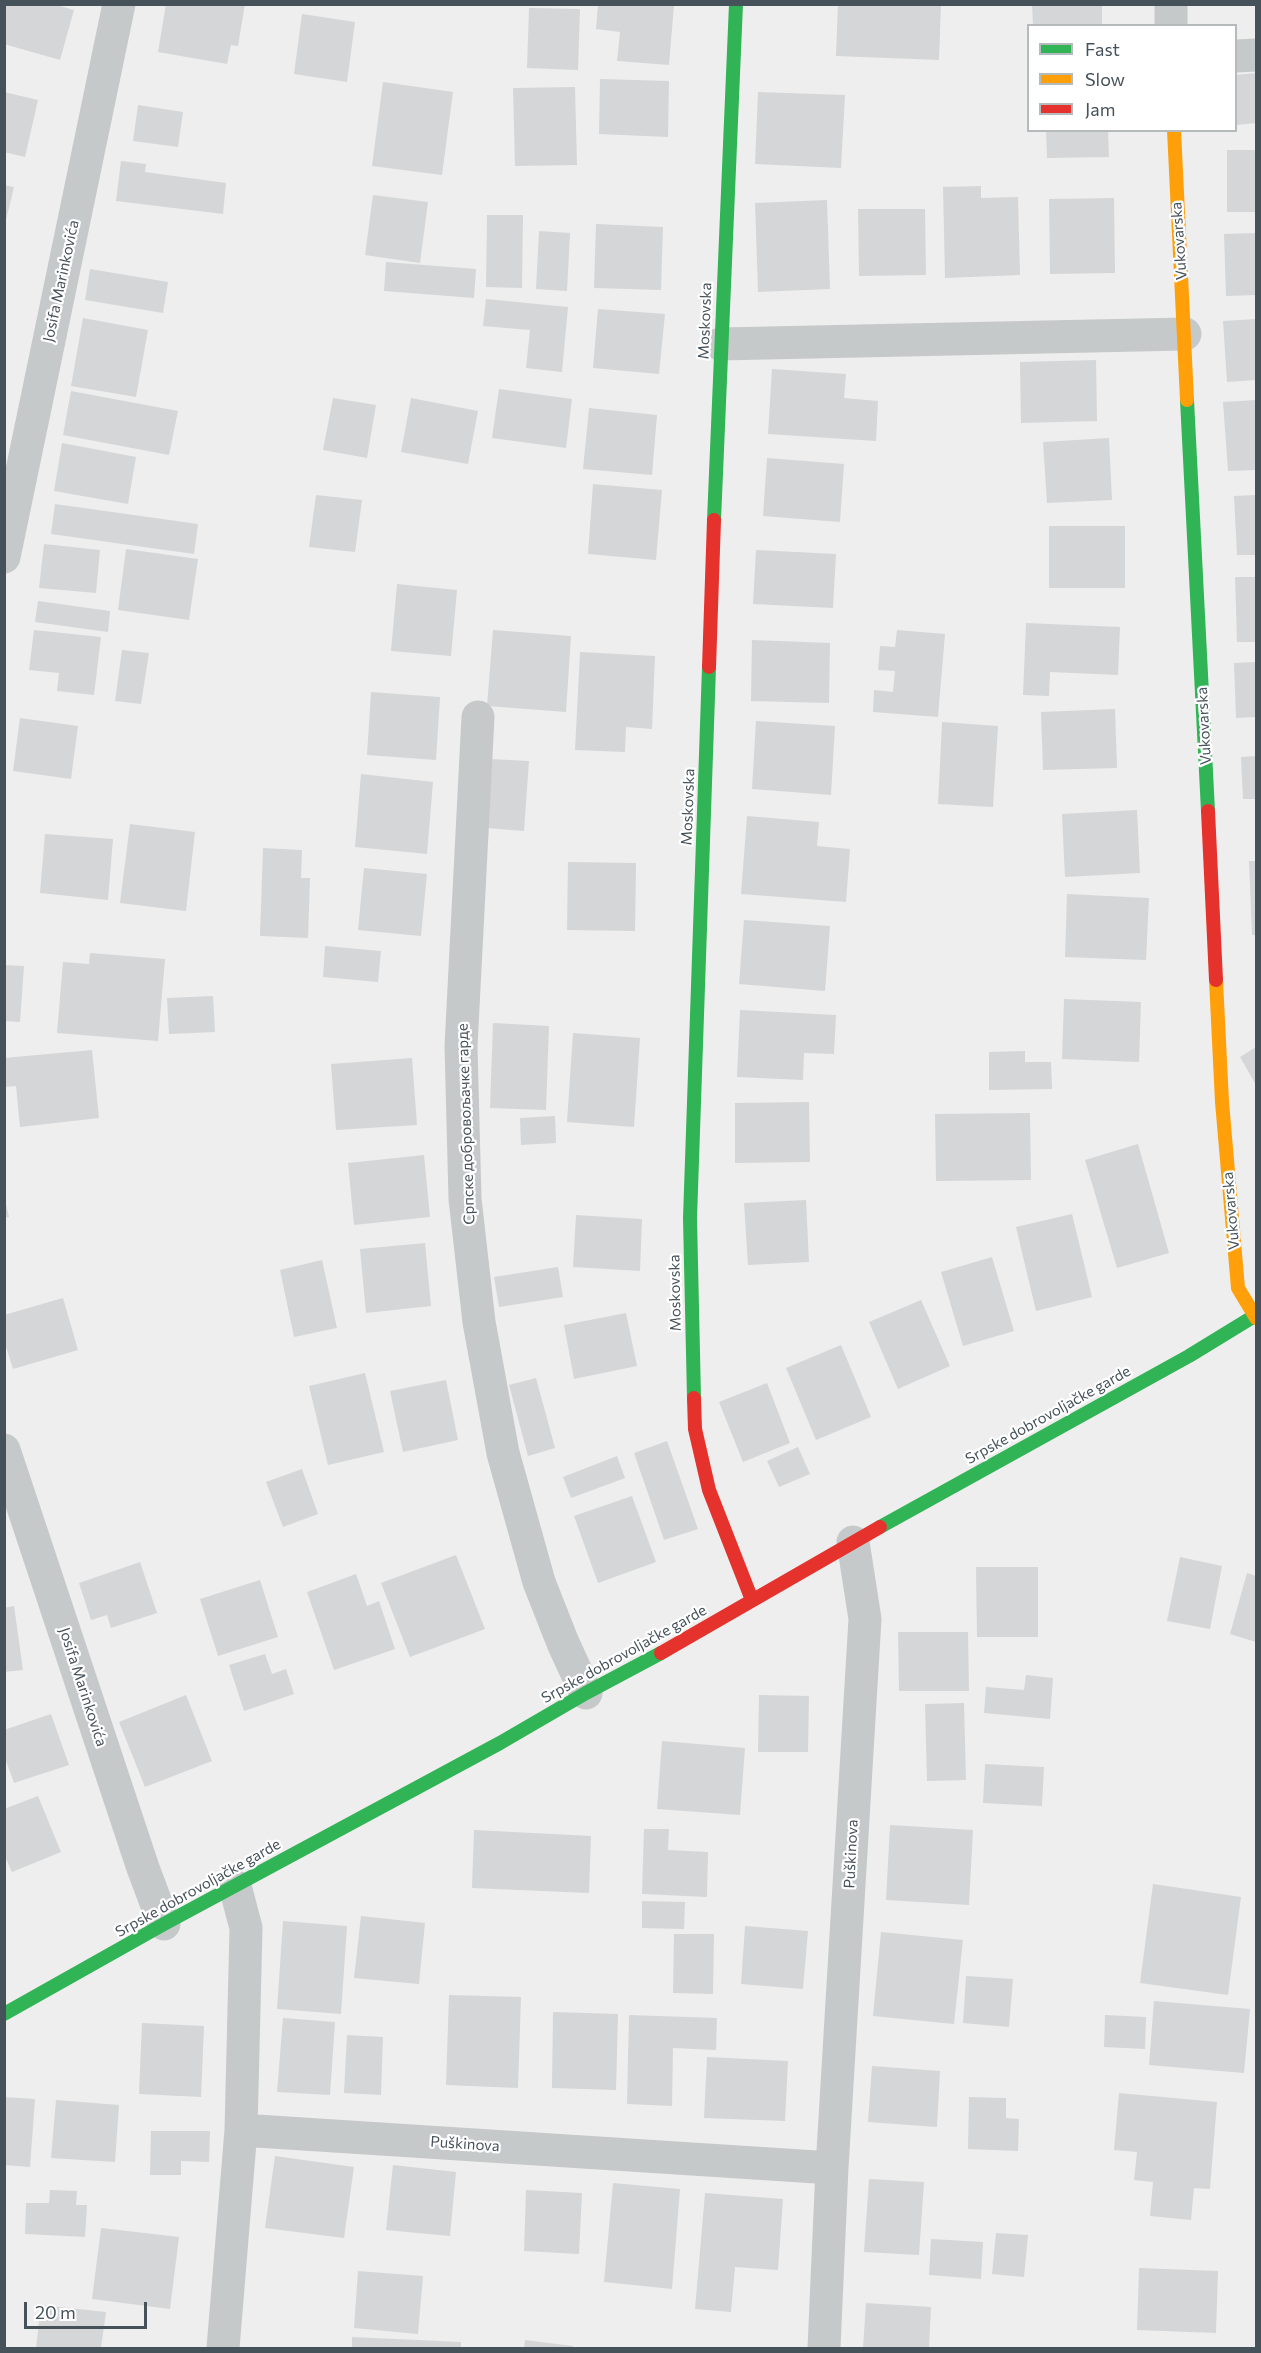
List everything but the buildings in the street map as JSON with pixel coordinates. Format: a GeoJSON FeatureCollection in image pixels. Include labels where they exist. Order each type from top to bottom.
{"type":"FeatureCollection","features":[{"type":"Feature","properties":{"kind":"street","name":"Josifa Marinkovića"},"geometry":{"type":"LineString","coordinates":[[4,557],[17,423],[119,4]]}},
{"type":"Feature","properties":{"kind":"street","name":"Moskovska"},"geometry":{"type":"LineString","coordinates":[[736,4],[720,344],[690,1218],[695,1429],[709,1490],[752,1600]]}},
{"type":"Feature","properties":{"kind":"street"},"geometry":{"type":"LineString","coordinates":[[1171,4],[1171,24]]}},
{"type":"Feature","properties":{"kind":"street"},"geometry":{"type":"LineString","coordinates":[[1237,56],[1257,55]]}},
{"type":"Feature","properties":{"kind":"street","name":"Vukovarska"},"geometry":{"type":"LineString","coordinates":[[1174,132],[1222,1102],[1238,1288],[1256,1317]]}},
{"type":"Feature","properties":{"kind":"street"},"geometry":{"type":"LineString","coordinates":[[720,344],[1185,334]]}},
{"type":"Feature","properties":{"kind":"street","name":"Српске добровољачке гарде"},"geometry":{"type":"LineString","coordinates":[[478,717],[461,1046],[466,1210],[479,1322],[503,1453],[538,1582],[586,1694]]}},
{"type":"Feature","properties":{"kind":"street","name":"Srpske dobrovoljačke garde"},"geometry":{"type":"LineString","coordinates":[[4,2014],[164,1924],[684,1641],[853,1542],[1256,1317]]}},
{"type":"Feature","properties":{"kind":"street","name":"Josifa Marinkovića"},"geometry":{"type":"LineString","coordinates":[[4,1450],[143,1868],[164,1924]]}},
{"type":"Feature","properties":{"kind":"street","name":"Puškinova"},"geometry":{"type":"LineString","coordinates":[[824,2349],[832,2168],[865,1619],[853,1542]]}},
{"type":"Feature","properties":{"kind":"street"},"geometry":{"type":"LineString","coordinates":[[223,2349],[240,2130],[246,1928],[235,1886]]}},
{"type":"Feature","properties":{"kind":"street","name":"Puškinova"},"geometry":{"type":"LineString","coordinates":[[240,2130],[832,2168]]}},
{"type":"Feature","properties":{"kind":"traffic: fast"},"geometry":{"type":"LineString","coordinates":[[714,520],[736,4]]}},
{"type":"Feature","properties":{"kind":"traffic: fast"},"geometry":{"type":"LineString","coordinates":[[1187,400],[1208,811]]}},
{"type":"Feature","properties":{"kind":"traffic: fast"},"geometry":{"type":"LineString","coordinates":[[694,1398],[690,1218],[709,667]]}},
{"type":"Feature","properties":{"kind":"traffic: fast"},"geometry":{"type":"LineString","coordinates":[[880,1527],[1189,1356],[1256,1315]]}},
{"type":"Feature","properties":{"kind":"traffic: fast"},"geometry":{"type":"LineString","coordinates":[[4,2014],[164,1924],[500,1743],[661,1653]]}},
{"type":"Feature","properties":{"kind":"traffic: slow"},"geometry":{"type":"LineString","coordinates":[[1174,132],[1187,400]]}},
{"type":"Feature","properties":{"kind":"traffic: slow"},"geometry":{"type":"LineString","coordinates":[[1216,980],[1222,1102],[1238,1288],[1256,1318]]}},
{"type":"Feature","properties":{"kind":"traffic: jam"},"geometry":{"type":"LineString","coordinates":[[709,667],[714,520]]}},
{"type":"Feature","properties":{"kind":"traffic: jam"},"geometry":{"type":"LineString","coordinates":[[1208,811],[1216,980]]}},
{"type":"Feature","properties":{"kind":"traffic: jam"},"geometry":{"type":"LineString","coordinates":[[694,1398],[695,1429],[709,1490],[752,1600]]}},
{"type":"Feature","properties":{"kind":"traffic: jam"},"geometry":{"type":"LineString","coordinates":[[661,1653],[880,1527]]}}]}
